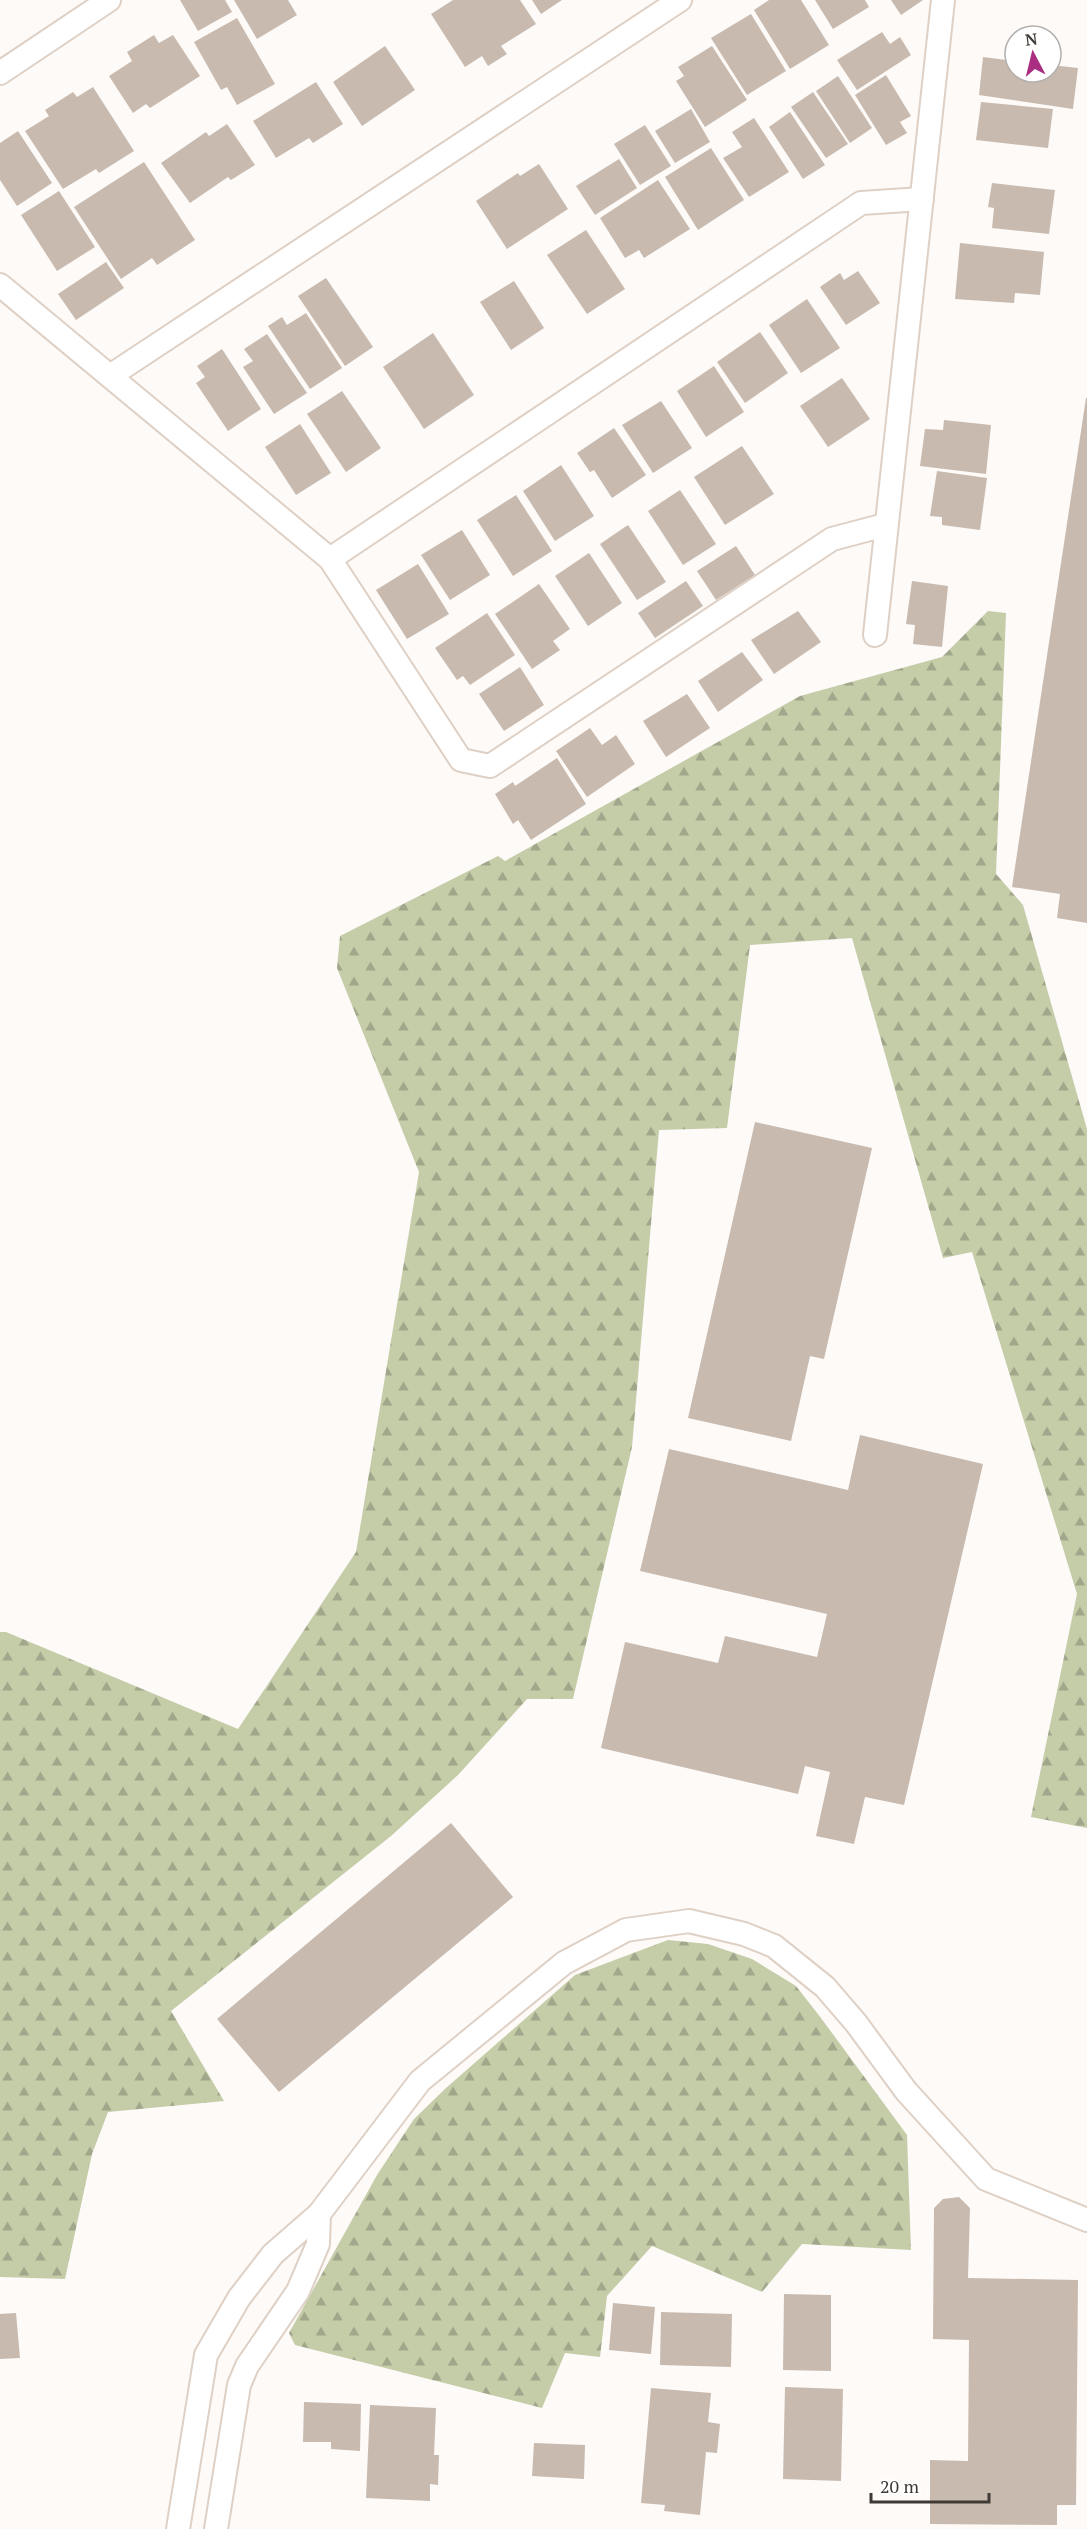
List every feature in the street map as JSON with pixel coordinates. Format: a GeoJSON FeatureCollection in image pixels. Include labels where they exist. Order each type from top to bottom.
{"type":"FeatureCollection","features":[{"type":"Feature","properties":{"kind":"lane"},"geometry":{"type":"LineString","coordinates":[[0,73],[109,0]]}},
{"type":"Feature","properties":{"kind":"lane"},"geometry":{"type":"LineString","coordinates":[[110,376],[680,0]]}},
{"type":"Feature","properties":{"kind":"lane"},"geometry":{"type":"LineString","coordinates":[[874,635],[943,0]]}},
{"type":"Feature","properties":{"kind":"lane"},"geometry":{"type":"LineString","coordinates":[[330,559],[861,203],[922,199]]}},
{"type":"Feature","properties":{"kind":"lane"},"geometry":{"type":"LineString","coordinates":[[0,285],[330,559],[461,760],[490,766],[832,539],[885,525]]}},
{"type":"Feature","properties":{"kind":"lane"},"geometry":{"type":"LineString","coordinates":[[178,2529],[206,2355],[240,2298],[273,2254],[319,2214],[420,2081],[564,1963],[626,1930],[689,1921],[744,1934],[774,1946],[825,1987],[856,2023],[906,2091],[986,2180],[1087,2220]]}},
{"type":"Feature","properties":{"kind":"lane"},"geometry":{"type":"LineString","coordinates":[[216,2529],[239,2385],[247,2366],[298,2291],[318,2244],[319,2214]]}},
{"type":"Feature","properties":{"kind":"green space"},"geometry":{"type":"Polygon","coordinates":[[[988,611],[1006,613],[996,874],[1023,905],[1087,1129],[1087,1828],[1031,1817],[1077,1594],[972,1252],[943,1258],[852,938],[750,945],[727,1128],[659,1130],[632,1447],[573,1699],[527,1699],[458,1775],[391,1836],[171,2011],[224,2101],[108,2112],[92,2154],[65,2279],[0,2277],[0,1632],[6,1632],[238,1729],[356,1552],[419,1172],[337,968],[340,936],[498,856],[505,861],[800,696],[942,657],[988,611]]]}},
{"type":"Feature","properties":{"kind":"green space"},"geometry":{"type":"Polygon","coordinates":[[[668,1940],[708,1944],[752,1959],[796,1986],[907,2135],[911,2250],[802,2244],[762,2292],[652,2246],[607,2296],[600,2357],[565,2353],[542,2408],[295,2345],[289,2333],[377,2175],[414,2119],[575,1975],[668,1940]]]}},
{"type":"Feature","properties":{"kind":"building"},"geometry":{"type":"Polygon","coordinates":[[[180,0],[225,0],[232,12],[198,31],[180,0]]]}},
{"type":"Feature","properties":{"kind":"building"},"geometry":{"type":"Polygon","coordinates":[[[234,0],[288,0],[297,15],[257,39],[234,0]]]}},
{"type":"Feature","properties":{"kind":"building"},"geometry":{"type":"Polygon","coordinates":[[[453,0],[520,0],[536,24],[501,46],[507,54],[488,66],[482,56],[465,67],[431,14],[453,0]]]}},
{"type":"Feature","properties":{"kind":"building"},"geometry":{"type":"Polygon","coordinates":[[[532,0],[562,0],[541,14],[532,0]]]}},
{"type":"Feature","properties":{"kind":"building"},"geometry":{"type":"Polygon","coordinates":[[[769,0],[801,0],[829,45],[790,69],[754,10],[769,0]]]}},
{"type":"Feature","properties":{"kind":"building"},"geometry":{"type":"Polygon","coordinates":[[[815,0],[865,0],[869,7],[833,29],[815,0]]]}},
{"type":"Feature","properties":{"kind":"building"},"geometry":{"type":"Polygon","coordinates":[[[891,0],[923,0],[901,15],[891,0]]]}},
{"type":"Feature","properties":{"kind":"building"},"geometry":{"type":"Polygon","coordinates":[[[751,14],[786,71],[747,95],[711,38],[751,14]]]}},
{"type":"Feature","properties":{"kind":"building"},"geometry":{"type":"Polygon","coordinates":[[[237,18],[275,84],[237,105],[227,87],[221,90],[194,42],[237,18]]]}},
{"type":"Feature","properties":{"kind":"building"},"geometry":{"type":"Polygon","coordinates":[[[882,32],[890,44],[900,37],[911,55],[857,90],[837,60],[882,32]]]}},
{"type":"Feature","properties":{"kind":"building"},"geometry":{"type":"Polygon","coordinates":[[[154,35],[159,43],[173,35],[200,76],[150,108],[146,104],[133,113],[109,76],[132,61],[127,52],[154,35]]]}},
{"type":"Feature","properties":{"kind":"building"},"geometry":{"type":"Polygon","coordinates":[[[385,46],[415,90],[362,126],[333,82],[385,46]]]}},
{"type":"Feature","properties":{"kind":"building"},"geometry":{"type":"Polygon","coordinates":[[[712,46],[747,100],[705,127],[676,81],[684,76],[678,67],[712,46]]]}},
{"type":"Feature","properties":{"kind":"building"},"geometry":{"type":"Polygon","coordinates":[[[983,57],[1003,60],[1003,84],[1063,84],[1063,66],[1078,68],[1073,109],[979,95],[983,57]]]}},
{"type":"Feature","properties":{"kind":"building"},"geometry":{"type":"Polygon","coordinates":[[[886,75],[911,116],[900,122],[907,133],[886,145],[855,95],[886,75]]]}},
{"type":"Feature","properties":{"kind":"building"},"geometry":{"type":"Polygon","coordinates":[[[838,76],[872,128],[850,143],[816,91],[838,76]]]}},
{"type":"Feature","properties":{"kind":"building"},"geometry":{"type":"Polygon","coordinates":[[[316,82],[343,124],[313,143],[309,138],[276,158],[253,121],[316,82]]]}},
{"type":"Feature","properties":{"kind":"building"},"geometry":{"type":"Polygon","coordinates":[[[93,87],[134,151],[99,173],[96,169],[63,189],[25,131],[49,116],[45,110],[73,92],[77,97],[93,87]]]}},
{"type":"Feature","properties":{"kind":"building"},"geometry":{"type":"Polygon","coordinates":[[[813,92],[848,144],[826,158],[791,107],[813,92]]]}},
{"type":"Feature","properties":{"kind":"building"},"geometry":{"type":"Polygon","coordinates":[[[981,102],[1053,109],[1048,148],[976,140],[981,102]]]}},
{"type":"Feature","properties":{"kind":"building"},"geometry":{"type":"Polygon","coordinates":[[[691,109],[710,142],[675,163],[655,131],[691,109]]]}},
{"type":"Feature","properties":{"kind":"building"},"geometry":{"type":"Polygon","coordinates":[[[790,112],[825,165],[803,179],[769,127],[790,112]]]}},
{"type":"Feature","properties":{"kind":"building"},"geometry":{"type":"Polygon","coordinates":[[[754,118],[789,172],[749,197],[723,158],[742,147],[732,132],[754,118]]]}},
{"type":"Feature","properties":{"kind":"building"},"geometry":{"type":"Polygon","coordinates":[[[227,124],[255,165],[231,180],[228,177],[190,203],[161,163],[206,132],[209,136],[227,124]]]}},
{"type":"Feature","properties":{"kind":"building"},"geometry":{"type":"Polygon","coordinates":[[[645,125],[671,166],[640,185],[614,144],[645,125]]]}},
{"type":"Feature","properties":{"kind":"building"},"geometry":{"type":"Polygon","coordinates":[[[18,131],[52,183],[17,206],[0,180],[0,143],[18,131]]]}},
{"type":"Feature","properties":{"kind":"building"},"geometry":{"type":"Polygon","coordinates":[[[711,148],[744,200],[698,230],[665,177],[711,148]]]}},
{"type":"Feature","properties":{"kind":"building"},"geometry":{"type":"Polygon","coordinates":[[[619,159],[637,188],[595,215],[576,186],[619,159]]]}},
{"type":"Feature","properties":{"kind":"building"},"geometry":{"type":"Polygon","coordinates":[[[144,162],[195,240],[157,265],[152,258],[121,279],[74,207],[144,162]]]}},
{"type":"Feature","properties":{"kind":"building"},"geometry":{"type":"Polygon","coordinates":[[[539,164],[568,209],[507,249],[476,201],[518,173],[520,176],[539,164]]]}},
{"type":"Feature","properties":{"kind":"building"},"geometry":{"type":"Polygon","coordinates":[[[658,180],[690,229],[644,258],[639,250],[625,258],[600,218],[658,180]]]}},
{"type":"Feature","properties":{"kind":"building"},"geometry":{"type":"Polygon","coordinates":[[[992,183],[1055,190],[1049,234],[992,228],[994,208],[988,207],[992,183]]]}},
{"type":"Feature","properties":{"kind":"building"},"geometry":{"type":"Polygon","coordinates":[[[59,191],[95,247],[57,271],[21,215],[59,191]]]}},
{"type":"Feature","properties":{"kind":"building"},"geometry":{"type":"Polygon","coordinates":[[[586,230],[625,289],[587,314],[547,255],[586,230]]]}},
{"type":"Feature","properties":{"kind":"building"},"geometry":{"type":"Polygon","coordinates":[[[960,243],[1044,252],[1040,295],[1015,293],[1014,303],[955,299],[960,243]]]}},
{"type":"Feature","properties":{"kind":"building"},"geometry":{"type":"Polygon","coordinates":[[[106,262],[124,288],[76,320],[58,294],[106,262]]]}},
{"type":"Feature","properties":{"kind":"building"},"geometry":{"type":"Polygon","coordinates":[[[858,271],[880,303],[846,325],[820,287],[840,273],[844,280],[858,271]]]}},
{"type":"Feature","properties":{"kind":"building"},"geometry":{"type":"Polygon","coordinates":[[[326,278],[373,347],[345,366],[298,296],[326,278]]]}},
{"type":"Feature","properties":{"kind":"building"},"geometry":{"type":"Polygon","coordinates":[[[514,281],[544,328],[511,350],[480,302],[514,281]]]}},
{"type":"Feature","properties":{"kind":"building"},"geometry":{"type":"Polygon","coordinates":[[[807,299],[840,348],[801,373],[769,325],[807,299]]]}},
{"type":"Feature","properties":{"kind":"building"},"geometry":{"type":"Polygon","coordinates":[[[306,313],[342,368],[310,389],[268,326],[282,317],[287,325],[306,313]]]}},
{"type":"Feature","properties":{"kind":"building"},"geometry":{"type":"Polygon","coordinates":[[[760,332],[788,373],[745,403],[717,362],[760,332]]]}},
{"type":"Feature","properties":{"kind":"building"},"geometry":{"type":"Polygon","coordinates":[[[433,333],[474,395],[424,429],[383,367],[433,333]]]}},
{"type":"Feature","properties":{"kind":"building"},"geometry":{"type":"Polygon","coordinates":[[[267,334],[307,393],[274,414],[243,367],[253,361],[244,349],[267,334]]]}},
{"type":"Feature","properties":{"kind":"building"},"geometry":{"type":"Polygon","coordinates":[[[222,349],[261,409],[228,431],[196,383],[205,377],[197,366],[222,349]]]}},
{"type":"Feature","properties":{"kind":"building"},"geometry":{"type":"Polygon","coordinates":[[[714,366],[744,412],[706,437],[677,391],[714,366]]]}},
{"type":"Feature","properties":{"kind":"building"},"geometry":{"type":"Polygon","coordinates":[[[842,378],[870,419],[828,447],[800,406],[842,378]]]}},
{"type":"Feature","properties":{"kind":"building"},"geometry":{"type":"Polygon","coordinates":[[[342,391],[381,448],[346,472],[307,414],[342,391]]]}},
{"type":"Feature","properties":{"kind":"building"},"geometry":{"type":"Polygon","coordinates":[[[1086,398],[1087,923],[1057,918],[1060,894],[1012,887],[1086,398]]]}},
{"type":"Feature","properties":{"kind":"building"},"geometry":{"type":"Polygon","coordinates":[[[661,401],[692,448],[653,473],[622,425],[661,401]]]}},
{"type":"Feature","properties":{"kind":"building"},"geometry":{"type":"Polygon","coordinates":[[[944,420],[991,425],[986,474],[920,466],[925,429],[943,430],[944,420]]]}},
{"type":"Feature","properties":{"kind":"building"},"geometry":{"type":"Polygon","coordinates":[[[300,424],[331,473],[296,495],[265,447],[300,424]]]}},
{"type":"Feature","properties":{"kind":"building"},"geometry":{"type":"Polygon","coordinates":[[[614,428],[646,475],[612,498],[594,470],[590,472],[577,453],[614,428]]]}},
{"type":"Feature","properties":{"kind":"building"},"geometry":{"type":"Polygon","coordinates":[[[742,446],[774,494],[725,525],[694,477],[742,446]]]}},
{"type":"Feature","properties":{"kind":"building"},"geometry":{"type":"Polygon","coordinates":[[[561,465],[594,516],[555,541],[523,491],[561,465]]]}},
{"type":"Feature","properties":{"kind":"building"},"geometry":{"type":"Polygon","coordinates":[[[937,471],[987,478],[980,530],[942,525],[942,517],[930,516],[937,471]]]}},
{"type":"Feature","properties":{"kind":"building"},"geometry":{"type":"Polygon","coordinates":[[[680,490],[716,544],[683,565],[648,511],[680,490]]]}},
{"type":"Feature","properties":{"kind":"building"},"geometry":{"type":"Polygon","coordinates":[[[516,495],[552,551],[513,576],[477,520],[516,495]]]}},
{"type":"Feature","properties":{"kind":"building"},"geometry":{"type":"Polygon","coordinates":[[[628,525],[666,582],[637,600],[600,544],[628,525]]]}},
{"type":"Feature","properties":{"kind":"building"},"geometry":{"type":"Polygon","coordinates":[[[462,530],[490,575],[450,600],[421,555],[462,530]]]}},
{"type":"Feature","properties":{"kind":"building"},"geometry":{"type":"Polygon","coordinates":[[[736,546],[755,575],[716,600],[697,571],[736,546]]]}},
{"type":"Feature","properties":{"kind":"building"},"geometry":{"type":"Polygon","coordinates":[[[589,553],[622,603],[588,626],[555,576],[589,553]]]}},
{"type":"Feature","properties":{"kind":"building"},"geometry":{"type":"Polygon","coordinates":[[[418,564],[449,614],[407,639],[376,590],[418,564]]]}},
{"type":"Feature","properties":{"kind":"building"},"geometry":{"type":"Polygon","coordinates":[[[686,581],[703,606],[655,638],[638,613],[686,581]]]}},
{"type":"Feature","properties":{"kind":"building"},"geometry":{"type":"Polygon","coordinates":[[[912,581],[948,586],[942,647],[913,644],[915,625],[906,624],[912,581]]]}},
{"type":"Feature","properties":{"kind":"building"},"geometry":{"type":"Polygon","coordinates":[[[539,584],[570,629],[553,641],[560,650],[532,669],[495,614],[539,584]]]}},
{"type":"Feature","properties":{"kind":"building"},"geometry":{"type":"Polygon","coordinates":[[[798,611],[821,642],[774,674],[751,640],[798,611]]]}},
{"type":"Feature","properties":{"kind":"building"},"geometry":{"type":"Polygon","coordinates":[[[487,613],[515,655],[470,685],[463,676],[457,680],[435,648],[487,613]]]}},
{"type":"Feature","properties":{"kind":"building"},"geometry":{"type":"Polygon","coordinates":[[[742,652],[763,680],[718,712],[698,681],[742,652]]]}},
{"type":"Feature","properties":{"kind":"building"},"geometry":{"type":"Polygon","coordinates":[[[520,667],[544,705],[504,731],[479,694],[520,667]]]}},
{"type":"Feature","properties":{"kind":"building"},"geometry":{"type":"Polygon","coordinates":[[[687,694],[710,728],[666,757],[643,721],[687,694]]]}},
{"type":"Feature","properties":{"kind":"building"},"geometry":{"type":"Polygon","coordinates":[[[590,728],[602,745],[616,735],[635,764],[587,797],[556,751],[590,728]]]}},
{"type":"Feature","properties":{"kind":"building"},"geometry":{"type":"Polygon","coordinates":[[[557,758],[586,804],[531,840],[518,820],[513,824],[495,794],[513,782],[515,786],[557,758]]]}},
{"type":"Feature","properties":{"kind":"building"},"geometry":{"type":"Polygon","coordinates":[[[755,1122],[872,1148],[824,1359],[810,1356],[791,1441],[688,1418],[755,1122]]]}},
{"type":"Feature","properties":{"kind":"building"},"geometry":{"type":"Polygon","coordinates":[[[860,1435],[983,1464],[904,1805],[865,1797],[854,1844],[816,1836],[830,1772],[805,1766],[798,1794],[601,1748],[625,1642],[718,1663],[725,1636],[817,1657],[827,1614],[640,1571],[669,1449],[848,1490],[860,1435]]]}},
{"type":"Feature","properties":{"kind":"building"},"geometry":{"type":"Polygon","coordinates":[[[451,1823],[513,1897],[279,2092],[217,2019],[451,1823]]]}},
{"type":"Feature","properties":{"kind":"building"},"geometry":{"type":"Polygon","coordinates":[[[959,2197],[970,2208],[968,2278],[1078,2280],[1076,2505],[1057,2505],[1057,2525],[930,2524],[930,2460],[968,2461],[969,2340],[933,2339],[934,2208],[943,2199],[959,2197]]]}},
{"type":"Feature","properties":{"kind":"building"},"geometry":{"type":"Polygon","coordinates":[[[784,2294],[831,2295],[831,2371],[783,2370],[784,2294]]]}},
{"type":"Feature","properties":{"kind":"building"},"geometry":{"type":"Polygon","coordinates":[[[613,2303],[655,2307],[651,2354],[609,2350],[613,2303]]]}},
{"type":"Feature","properties":{"kind":"building"},"geometry":{"type":"Polygon","coordinates":[[[661,2312],[732,2314],[731,2367],[660,2365],[661,2312]]]}},
{"type":"Feature","properties":{"kind":"building"},"geometry":{"type":"Polygon","coordinates":[[[16,2313],[20,2358],[0,2359],[0,2314],[16,2313]]]}},
{"type":"Feature","properties":{"kind":"building"},"geometry":{"type":"Polygon","coordinates":[[[785,2387],[843,2389],[841,2481],[783,2479],[785,2387]]]}},
{"type":"Feature","properties":{"kind":"building"},"geometry":{"type":"Polygon","coordinates":[[[651,2388],[711,2393],[708,2422],[720,2424],[717,2453],[706,2452],[700,2515],[664,2511],[665,2505],[641,2503],[651,2388]]]}},
{"type":"Feature","properties":{"kind":"building"},"geometry":{"type":"Polygon","coordinates":[[[304,2402],[361,2404],[360,2451],[331,2449],[331,2442],[303,2442],[304,2402]]]}},
{"type":"Feature","properties":{"kind":"building"},"geometry":{"type":"Polygon","coordinates":[[[370,2405],[436,2408],[434,2455],[439,2455],[438,2485],[430,2484],[430,2501],[366,2498],[370,2405]]]}},
{"type":"Feature","properties":{"kind":"building"},"geometry":{"type":"Polygon","coordinates":[[[534,2443],[585,2445],[584,2479],[532,2476],[534,2443]]]}}]}
